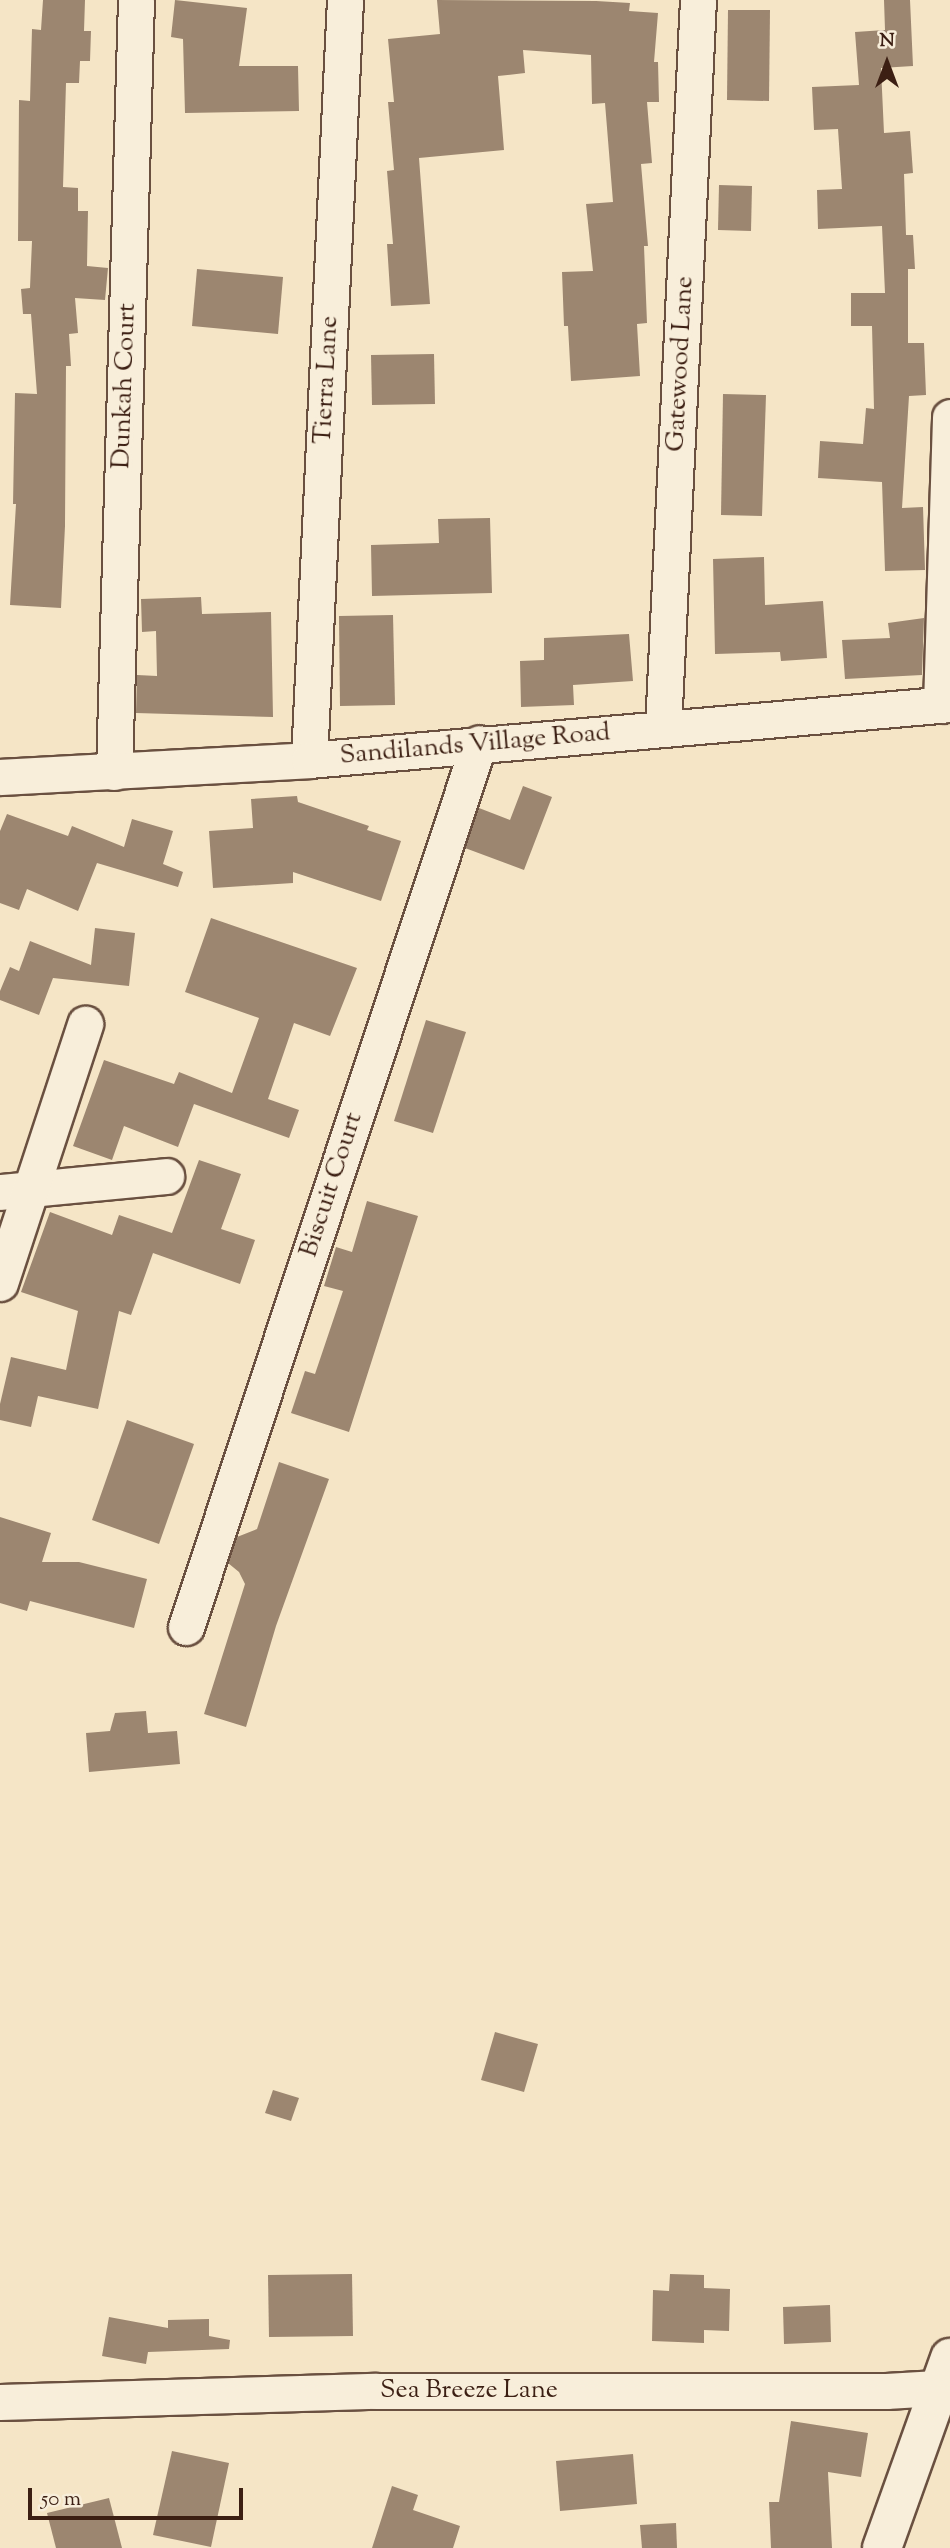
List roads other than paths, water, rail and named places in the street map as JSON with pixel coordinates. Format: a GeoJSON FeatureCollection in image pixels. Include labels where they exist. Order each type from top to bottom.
{"type":"FeatureCollection","features":[{"type":"Feature","properties":{"kind":"main road"},"geometry":{"type":"LineString","coordinates":[[882,2548],[944,2373]]}},
{"type":"Feature","properties":{"kind":"street","name":"Dunkah Court"},"geometry":{"type":"LineString","coordinates":[[114,772],[136,0]]}},
{"type":"Feature","properties":{"kind":"street","name":"Tierra Lane"},"geometry":{"type":"LineString","coordinates":[[309,760],[345,0]]}},
{"type":"Feature","properties":{"kind":"street","name":"Gatewood Lane"},"geometry":{"type":"LineString","coordinates":[[663,728],[698,0]]}},
{"type":"Feature","properties":{"kind":"street"},"geometry":{"type":"LineString","coordinates":[[946,705],[950,417]]}},
{"type":"Feature","properties":{"kind":"street","name":"Sandilands Village Road"},"geometry":{"type":"LineString","coordinates":[[0,778],[309,760],[479,743],[946,705]]}},
{"type":"Feature","properties":{"kind":"street","name":"Biscuit Court"},"geometry":{"type":"LineString","coordinates":[[186,1627],[479,743]]}},
{"type":"Feature","properties":{"kind":"street"},"geometry":{"type":"LineString","coordinates":[[0,1283],[16,1190],[85,1024]]}},
{"type":"Feature","properties":{"kind":"street"},"geometry":{"type":"LineString","coordinates":[[16,1190],[166,1176]]}},
{"type":"Feature","properties":{"kind":"street","name":"Sea Breeze Lane"},"geometry":{"type":"LineString","coordinates":[[0,2402],[376,2391],[886,2391],[944,2373]]}}]}
